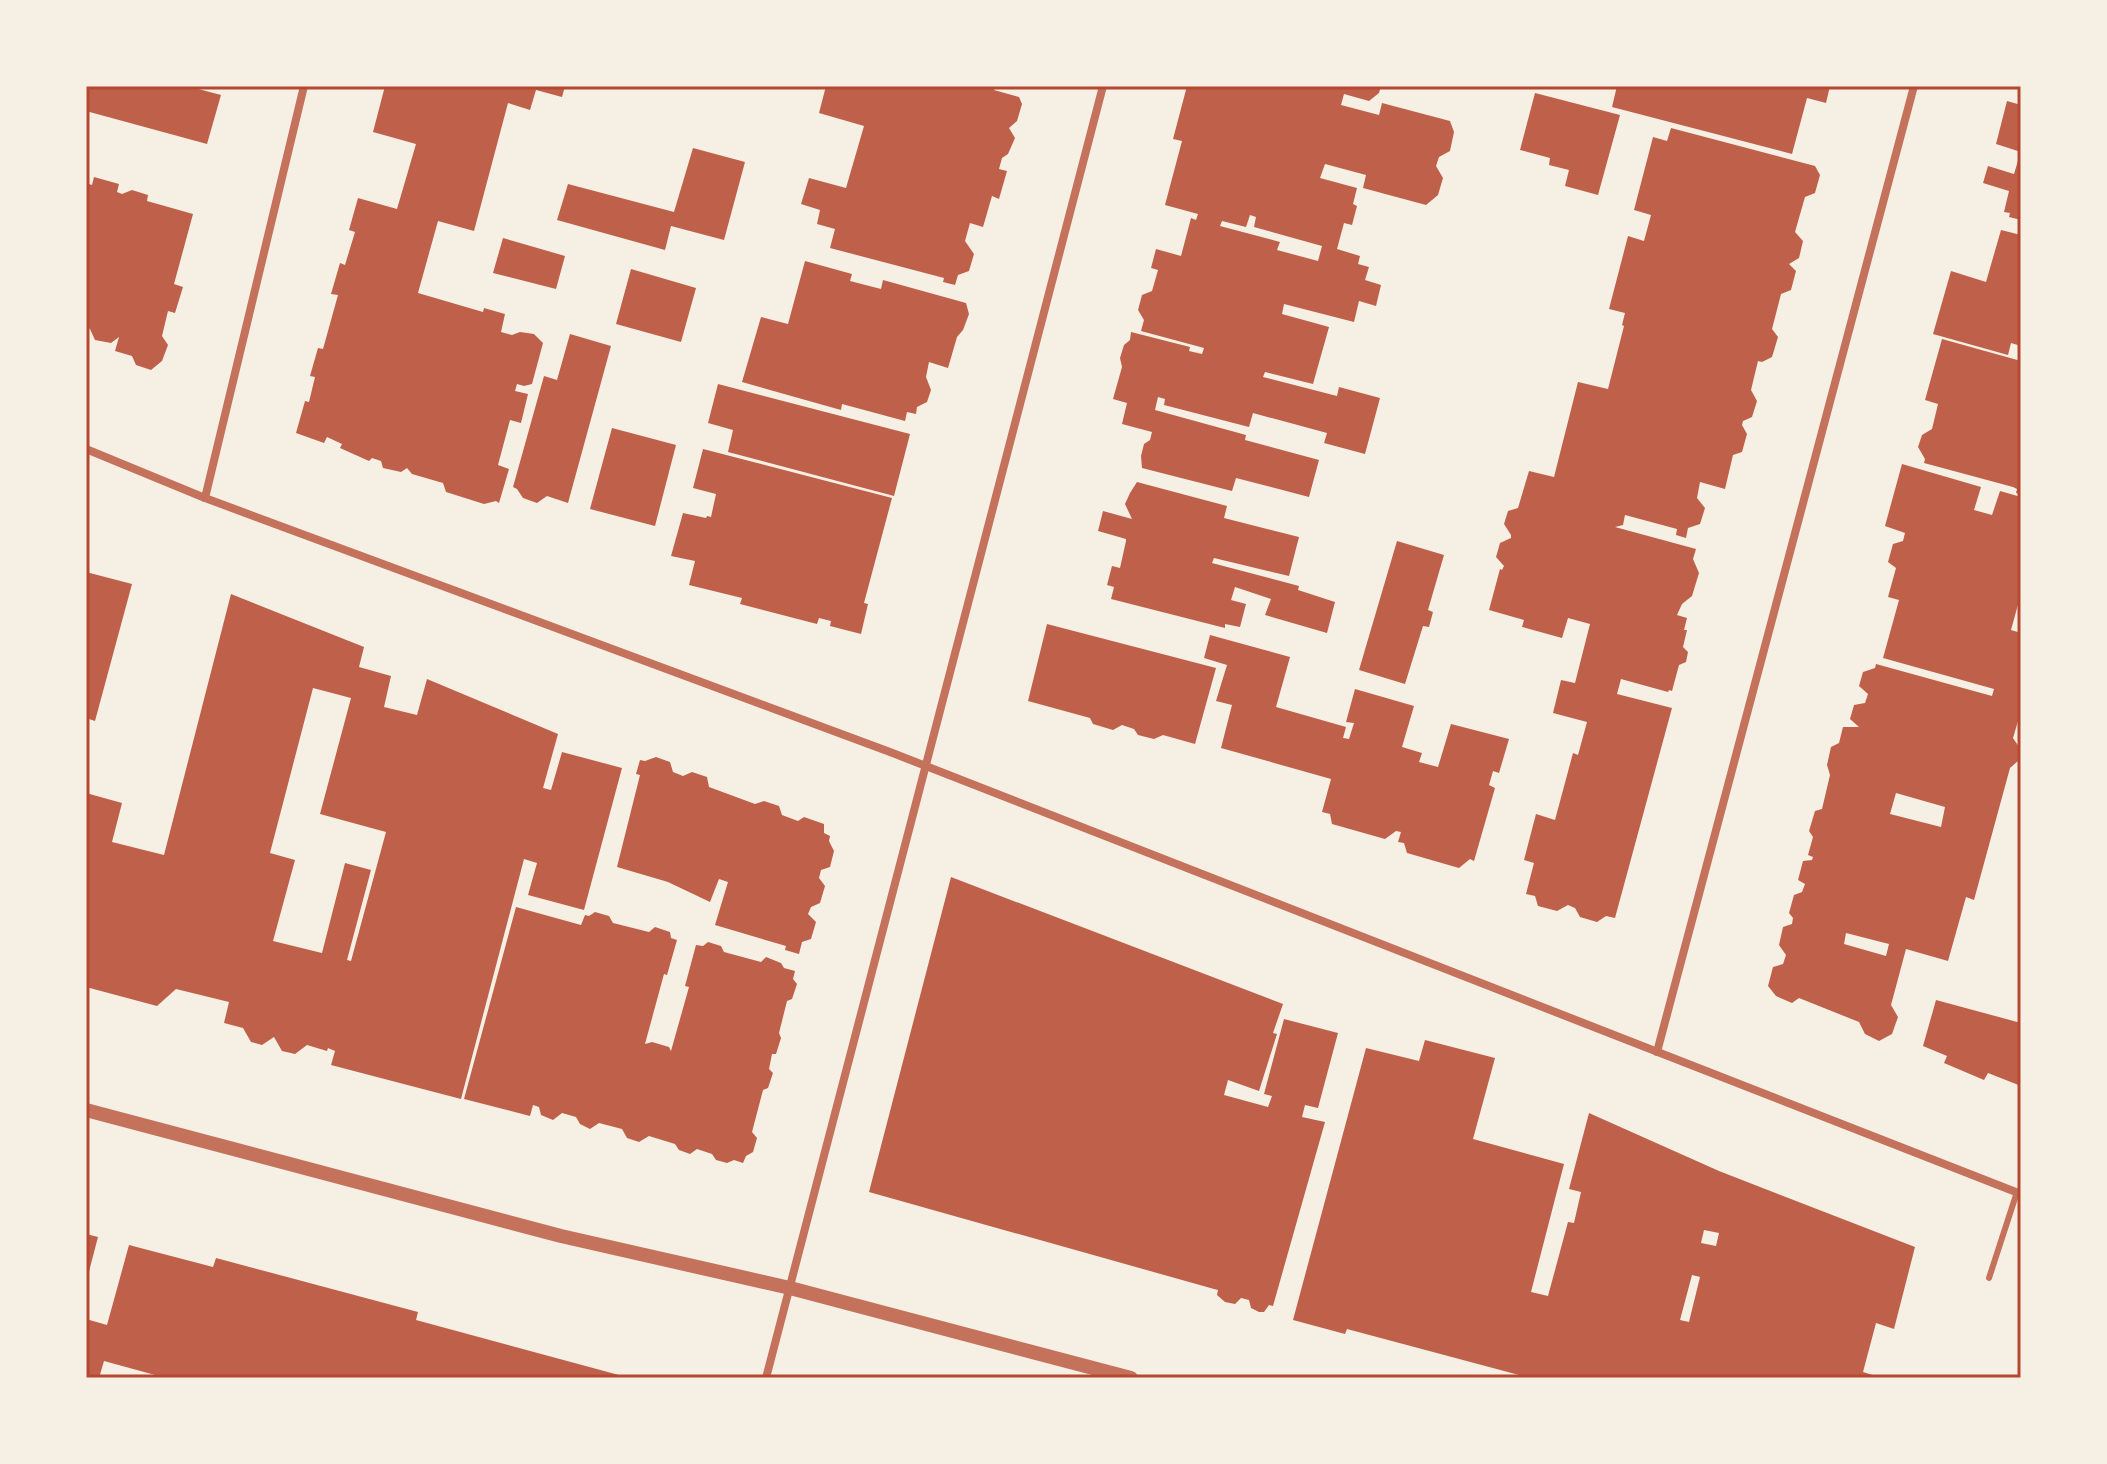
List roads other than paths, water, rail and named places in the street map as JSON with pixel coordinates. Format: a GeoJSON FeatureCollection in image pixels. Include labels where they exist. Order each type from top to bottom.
{"type":"FeatureCollection","features":[{"type":"Feature","properties":{"kind":"street"},"geometry":{"type":"LineString","coordinates":[[205,498],[304,86]]}},
{"type":"Feature","properties":{"kind":"street"},"geometry":{"type":"LineString","coordinates":[[766,1378],[1103,86]]}},
{"type":"Feature","properties":{"kind":"street"},"geometry":{"type":"LineString","coordinates":[[1657,1052],[1914,86]]}},
{"type":"Feature","properties":{"kind":"street"},"geometry":{"type":"LineString","coordinates":[[86,449],[205,498],[924,765],[2019,1193]]}},
{"type":"Feature","properties":{"kind":"street"},"geometry":{"type":"LineString","coordinates":[[86,1110],[561,1236],[790,1288],[1131,1378]]}},
{"type":"Feature","properties":{"kind":"lane"},"geometry":{"type":"LineString","coordinates":[[1989,1278],[2019,1193]]}}]}
